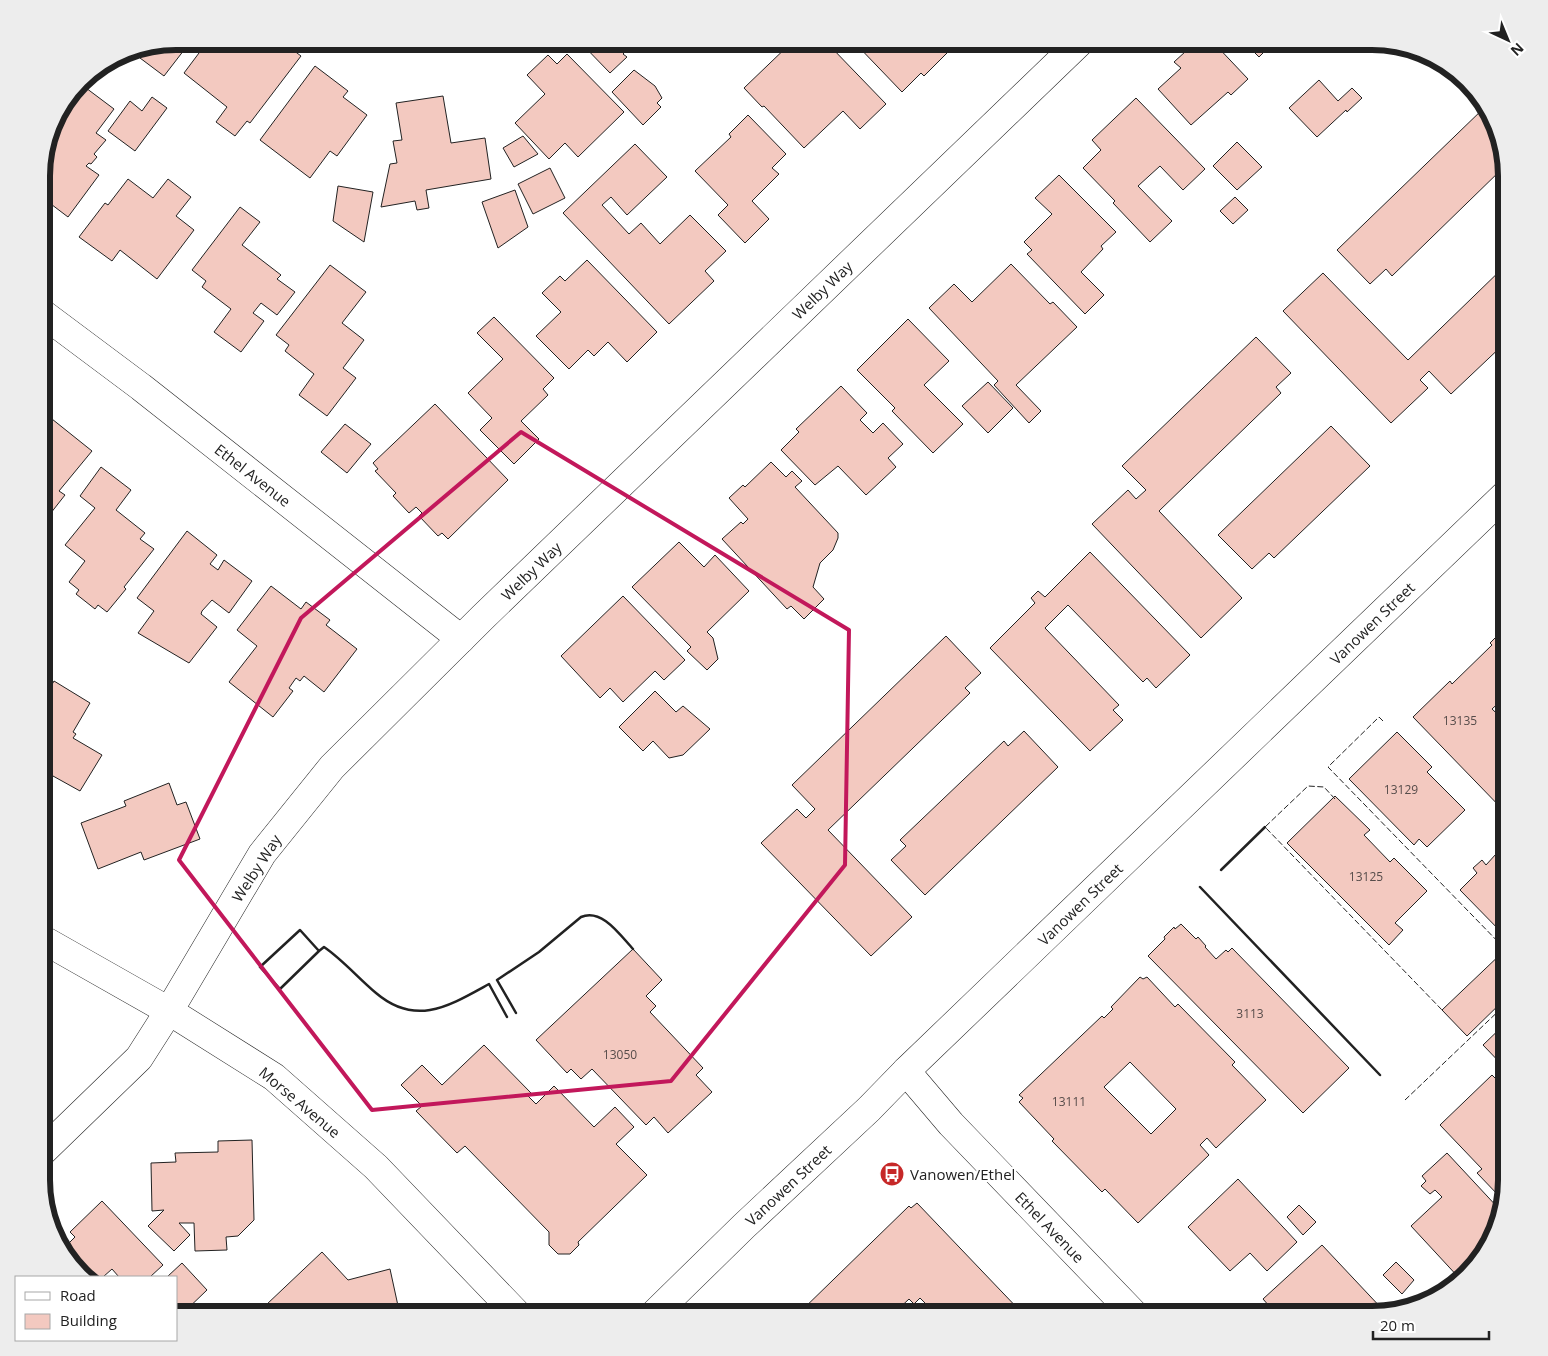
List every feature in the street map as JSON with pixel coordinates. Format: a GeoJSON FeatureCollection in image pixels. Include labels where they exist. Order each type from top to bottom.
{"type":"FeatureCollection","features":[{"type":"Feature","properties":{"kind":"street","name":"Welby Way"},"geometry":{"type":"LineString","coordinates":[[50,1144],[139,1058],[262,854],[332,767],[461,639],[1072,50]]}},
{"type":"Feature","properties":{"kind":"street","name":"Ethel Avenue"},"geometry":{"type":"LineString","coordinates":[[50,319],[141,387],[461,639]]}},
{"type":"Feature","properties":{"kind":"street","name":"Vanowen Street"},"geometry":{"type":"LineString","coordinates":[[662,1306],[1498,502]]}},
{"type":"Feature","properties":{"kind":"street","name":"Morse Avenue"},"geometry":{"type":"LineString","coordinates":[[50,944],[169,1011],[274,1076],[376,1167],[509,1306]]}},
{"type":"Feature","properties":{"kind":"street","name":"Ethel Avenue"},"geometry":{"type":"LineString","coordinates":[[906,1071],[951,1124],[1126,1306]]}},
{"type":"Feature","properties":{"kind":"highlighted area"},"geometry":{"type":"Polygon","coordinates":[[[521,432],[849,630],[845,865],[671,1081],[372,1110],[179,860],[301,618],[521,432]]]}},
{"type":"Feature","properties":{"kind":"building"},"geometry":{"type":"Polygon","coordinates":[[[184,50],[164,76],[140,58],[143,54],[151,52],[184,50]]]}},
{"type":"Feature","properties":{"kind":"building"},"geometry":{"type":"Polygon","coordinates":[[[201,50],[293,50],[301,56],[250,123],[247,121],[235,136],[216,122],[227,107],[184,73],[201,50]]]}},
{"type":"Feature","properties":{"kind":"building"},"geometry":{"type":"Polygon","coordinates":[[[588,50],[627,50],[623,54],[627,57],[610,73],[588,50]]]}},
{"type":"Feature","properties":{"kind":"building"},"geometry":{"type":"Polygon","coordinates":[[[784,50],[834,50],[886,104],[860,129],[843,111],[804,148],[744,88],[784,50]]]}},
{"type":"Feature","properties":{"kind":"building"},"geometry":{"type":"Polygon","coordinates":[[[862,50],[950,50],[924,76],[921,73],[902,92],[862,50]]]}},
{"type":"Feature","properties":{"kind":"building"},"geometry":{"type":"Polygon","coordinates":[[[1187,50],[1221,50],[1248,79],[1231,95],[1228,92],[1191,125],[1158,89],[1181,68],[1174,62],[1187,50]]]}},
{"type":"Feature","properties":{"kind":"building"},"geometry":{"type":"Polygon","coordinates":[[[1252,50],[1266,50],[1259,57],[1252,50]]]}},
{"type":"Feature","properties":{"kind":"building"},"geometry":{"type":"Polygon","coordinates":[[[567,54],[624,112],[578,157],[565,143],[549,159],[515,123],[545,94],[527,75],[548,55],[557,64],[567,54]]]}},
{"type":"Feature","properties":{"kind":"building"},"geometry":{"type":"Polygon","coordinates":[[[315,66],[348,91],[343,97],[367,115],[337,156],[330,151],[310,178],[260,140],[315,66]]]}},
{"type":"Feature","properties":{"kind":"building"},"geometry":{"type":"Polygon","coordinates":[[[634,70],[655,86],[662,98],[657,103],[661,107],[643,125],[612,92],[634,70]]]}},
{"type":"Feature","properties":{"kind":"building"},"geometry":{"type":"Polygon","coordinates":[[[1319,80],[1338,101],[1352,88],[1362,98],[1317,137],[1289,108],[1319,80]]]}},
{"type":"Feature","properties":{"kind":"building"},"geometry":{"type":"Polygon","coordinates":[[[86,88],[114,109],[96,133],[106,140],[94,154],[97,157],[91,164],[89,163],[86,166],[99,175],[68,217],[50,203],[51,159],[54,143],[67,113],[86,88]]]}},
{"type":"Feature","properties":{"kind":"building"},"geometry":{"type":"Polygon","coordinates":[[[443,96],[451,143],[485,138],[491,179],[426,190],[429,208],[417,210],[415,201],[381,207],[390,164],[397,163],[393,141],[402,140],[396,103],[443,96]]]}},
{"type":"Feature","properties":{"kind":"building"},"geometry":{"type":"Polygon","coordinates":[[[152,97],[167,108],[135,151],[108,131],[130,101],[142,111],[152,97]]]}},
{"type":"Feature","properties":{"kind":"building"},"geometry":{"type":"Polygon","coordinates":[[[1136,98],[1205,169],[1183,190],[1160,166],[1138,186],[1172,221],[1150,242],[1113,203],[1115,201],[1083,168],[1101,150],[1092,140],[1136,98]]]}},
{"type":"Feature","properties":{"kind":"building"},"geometry":{"type":"Polygon","coordinates":[[[1480,112],[1494,143],[1498,173],[1392,276],[1386,269],[1370,284],[1337,250],[1480,112]]]}},
{"type":"Feature","properties":{"kind":"building"},"geometry":{"type":"Polygon","coordinates":[[[748,115],[786,154],[772,168],[779,174],[752,201],[769,219],[745,243],[718,215],[728,205],[695,171],[731,137],[729,134],[748,115]]]}},
{"type":"Feature","properties":{"kind":"building"},"geometry":{"type":"Polygon","coordinates":[[[523,136],[538,154],[514,167],[503,148],[523,136]]]}},
{"type":"Feature","properties":{"kind":"building"},"geometry":{"type":"Polygon","coordinates":[[[1237,142],[1262,167],[1237,190],[1213,166],[1237,142]]]}},
{"type":"Feature","properties":{"kind":"building"},"geometry":{"type":"Polygon","coordinates":[[[635,144],[667,177],[627,215],[611,197],[602,205],[629,234],[641,223],[660,244],[690,215],[726,251],[705,271],[714,281],[669,324],[563,213],[635,144]]]}},
{"type":"Feature","properties":{"kind":"building"},"geometry":{"type":"Polygon","coordinates":[[[550,168],[565,198],[533,214],[518,184],[550,168]]]}},
{"type":"Feature","properties":{"kind":"building"},"geometry":{"type":"Polygon","coordinates":[[[1059,175],[1116,232],[1101,246],[1103,249],[1081,272],[1104,295],[1085,314],[1027,254],[1032,250],[1024,242],[1052,214],[1035,198],[1059,175]]]}},
{"type":"Feature","properties":{"kind":"building"},"geometry":{"type":"Polygon","coordinates":[[[128,179],[153,198],[168,179],[191,197],[176,216],[194,230],[157,279],[120,250],[112,261],[79,237],[105,203],[108,205],[128,179]]]}},
{"type":"Feature","properties":{"kind":"building"},"geometry":{"type":"Polygon","coordinates":[[[338,186],[373,192],[364,242],[333,221],[338,186]]]}},
{"type":"Feature","properties":{"kind":"building"},"geometry":{"type":"Polygon","coordinates":[[[515,190],[528,227],[498,248],[482,202],[515,190]]]}},
{"type":"Feature","properties":{"kind":"building"},"geometry":{"type":"Polygon","coordinates":[[[1235,197],[1248,210],[1233,224],[1220,211],[1235,197]]]}},
{"type":"Feature","properties":{"kind":"building"},"geometry":{"type":"Polygon","coordinates":[[[240,207],[260,222],[242,245],[281,275],[277,279],[295,292],[277,315],[261,303],[253,313],[264,321],[241,352],[214,332],[231,309],[202,287],[206,281],[192,270],[240,207]]]}},
{"type":"Feature","properties":{"kind":"building"},"geometry":{"type":"Polygon","coordinates":[[[587,260],[657,332],[627,362],[608,342],[594,356],[588,350],[569,369],[536,336],[561,312],[542,293],[560,276],[565,281],[587,260]]]}},
{"type":"Feature","properties":{"kind":"building"},"geometry":{"type":"Polygon","coordinates":[[[1011,264],[1050,304],[1053,302],[1077,327],[1016,385],[1041,411],[1029,423],[994,385],[998,381],[929,308],[954,284],[972,302],[1011,264]]]}},
{"type":"Feature","properties":{"kind":"building"},"geometry":{"type":"Polygon","coordinates":[[[330,265],[366,292],[342,323],[364,340],[343,368],[356,378],[327,416],[299,395],[314,374],[285,351],[289,345],[276,335],[330,265]]]}},
{"type":"Feature","properties":{"kind":"building"},"geometry":{"type":"Polygon","coordinates":[[[1323,273],[1408,360],[1498,273],[1498,350],[1451,394],[1429,371],[1420,380],[1428,388],[1391,423],[1283,311],[1323,273]]]}},
{"type":"Feature","properties":{"kind":"building"},"geometry":{"type":"Polygon","coordinates":[[[494,317],[554,378],[543,389],[548,395],[521,421],[539,439],[514,464],[480,430],[492,418],[468,393],[503,359],[477,333],[494,317]]]}},
{"type":"Feature","properties":{"kind":"building"},"geometry":{"type":"Polygon","coordinates":[[[908,319],[949,361],[924,385],[963,424],[933,453],[892,411],[895,408],[857,370],[908,319]]]}},
{"type":"Feature","properties":{"kind":"building"},"geometry":{"type":"Polygon","coordinates":[[[1256,337],[1291,373],[1276,387],[1281,393],[1159,511],[1242,598],[1201,638],[1092,524],[1128,490],[1136,499],[1146,490],[1122,466],[1256,337]]]}},
{"type":"Feature","properties":{"kind":"building"},"geometry":{"type":"Polygon","coordinates":[[[988,382],[1013,408],[988,433],[962,406],[988,382]]]}},
{"type":"Feature","properties":{"kind":"building"},"geometry":{"type":"Polygon","coordinates":[[[841,386],[867,413],[860,420],[873,433],[883,423],[903,444],[888,458],[896,467],[866,495],[838,466],[815,485],[781,450],[799,432],[796,429],[841,386]]]}},
{"type":"Feature","properties":{"kind":"building"},"geometry":{"type":"Polygon","coordinates":[[[435,404],[508,480],[448,539],[442,533],[438,536],[419,516],[422,513],[416,507],[409,513],[393,496],[396,493],[375,471],[378,469],[373,463],[435,404]]]}},
{"type":"Feature","properties":{"kind":"building"},"geometry":{"type":"Polygon","coordinates":[[[50,417],[92,451],[59,491],[65,495],[50,514],[50,417]]]}},
{"type":"Feature","properties":{"kind":"building"},"geometry":{"type":"Polygon","coordinates":[[[345,424],[371,444],[347,473],[321,452],[345,424]]]}},
{"type":"Feature","properties":{"kind":"building"},"geometry":{"type":"Polygon","coordinates":[[[1331,426],[1370,466],[1274,558],[1269,553],[1252,569],[1218,535],[1331,426]]]}},
{"type":"Feature","properties":{"kind":"building"},"geometry":{"type":"Polygon","coordinates":[[[771,462],[786,477],[792,471],[802,481],[795,487],[838,533],[833,550],[820,563],[813,587],[824,599],[804,619],[791,606],[787,609],[722,539],[741,522],[743,524],[748,519],[729,498],[743,485],[745,487],[771,462]]]}},
{"type":"Feature","properties":{"kind":"building"},"geometry":{"type":"Polygon","coordinates":[[[101,467],[131,490],[116,510],[145,533],[140,539],[154,549],[107,612],[98,605],[95,609],[76,594],[79,590],[69,582],[85,561],[65,545],[95,508],[80,496],[101,467]]]}},
{"type":"Feature","properties":{"kind":"building"},"geometry":{"type":"Polygon","coordinates":[[[187,531],[217,555],[210,564],[218,570],[224,560],[252,581],[229,613],[212,600],[202,611],[201,614],[217,627],[189,663],[138,633],[154,611],[137,598],[187,531]]]}},
{"type":"Feature","properties":{"kind":"building"},"geometry":{"type":"Polygon","coordinates":[[[679,542],[704,567],[715,555],[749,591],[707,632],[713,638],[718,659],[707,670],[687,651],[691,647],[632,587],[679,542]]]}},
{"type":"Feature","properties":{"kind":"building"},"geometry":{"type":"Polygon","coordinates":[[[1090,552],[1190,655],[1156,688],[1147,678],[1143,682],[1068,605],[1045,628],[1119,705],[1113,710],[1123,720],[1090,751],[990,648],[1035,603],[1031,598],[1038,591],[1045,597],[1090,552]]]}},
{"type":"Feature","properties":{"kind":"building"},"geometry":{"type":"Polygon","coordinates":[[[271,586],[301,609],[306,602],[330,620],[326,625],[357,649],[324,692],[304,676],[300,681],[296,678],[289,688],[293,691],[273,717],[229,682],[257,646],[237,630],[271,586]]]}},
{"type":"Feature","properties":{"kind":"building"},"geometry":{"type":"Polygon","coordinates":[[[623,596],[685,660],[664,680],[655,671],[623,702],[610,688],[600,698],[561,656],[623,596]]]}},
{"type":"Feature","properties":{"kind":"building"},"geometry":{"type":"Polygon","coordinates":[[[1498,635],[1498,703],[1492,709],[1498,715],[1498,805],[1413,717],[1450,681],[1452,684],[1492,645],[1490,643],[1498,635]]]}},
{"type":"Feature","properties":{"kind":"building"},"geometry":{"type":"Polygon","coordinates":[[[946,636],[981,673],[965,688],[970,693],[828,830],[912,917],[871,956],[761,843],[797,809],[806,818],[815,809],[792,785],[946,636]]]}},
{"type":"Feature","properties":{"kind":"building"},"geometry":{"type":"Polygon","coordinates":[[[54,681],[90,703],[73,732],[76,734],[73,738],[102,755],[80,791],[53,776],[50,781],[50,688],[54,681]]]}},
{"type":"Feature","properties":{"kind":"building"},"geometry":{"type":"Polygon","coordinates":[[[655,691],[676,712],[683,706],[710,729],[683,755],[669,758],[653,741],[643,751],[619,727],[655,691]]]}},
{"type":"Feature","properties":{"kind":"building"},"geometry":{"type":"Polygon","coordinates":[[[1024,731],[1058,767],[925,895],[891,860],[906,846],[900,840],[1004,741],[1008,746],[1024,731]]]}},
{"type":"Feature","properties":{"kind":"building"},"geometry":{"type":"Polygon","coordinates":[[[1397,732],[1432,767],[1427,772],[1465,810],[1427,847],[1419,839],[1414,845],[1349,779],[1397,732]]]}},
{"type":"Feature","properties":{"kind":"building"},"geometry":{"type":"Polygon","coordinates":[[[169,783],[177,805],[186,802],[200,839],[144,860],[141,852],[98,869],[81,823],[126,806],[124,801],[169,783]]]}},
{"type":"Feature","properties":{"kind":"building"},"geometry":{"type":"Polygon","coordinates":[[[1335,796],[1370,830],[1364,835],[1390,862],[1394,858],[1427,891],[1395,923],[1403,930],[1389,945],[1287,843],[1335,796]]]}},
{"type":"Feature","properties":{"kind":"building"},"geometry":{"type":"Polygon","coordinates":[[[1496,854],[1498,856],[1498,929],[1460,890],[1477,873],[1473,868],[1482,860],[1486,865],[1496,854]]]}},
{"type":"Feature","properties":{"kind":"building"},"geometry":{"type":"Polygon","coordinates":[[[1181,924],[1196,939],[1198,937],[1216,959],[1226,950],[1228,952],[1232,948],[1349,1068],[1303,1113],[1148,956],[1174,927],[1175,929],[1181,924]]]}},
{"type":"Feature","properties":{"kind":"building"},"geometry":{"type":"Polygon","coordinates":[[[633,949],[662,980],[646,996],[656,1006],[650,1012],[703,1068],[696,1075],[712,1092],[668,1133],[654,1117],[646,1125],[592,1069],[581,1079],[571,1069],[567,1073],[536,1040],[633,949]]]}},
{"type":"Feature","properties":{"kind":"building"},"geometry":{"type":"Polygon","coordinates":[[[1498,957],[1498,1006],[1467,1036],[1442,1010],[1498,957]]]}},
{"type":"Feature","properties":{"kind":"building"},"geometry":{"type":"Polygon","coordinates":[[[1140,977],[1143,979],[1147,977],[1175,1007],[1178,1004],[1235,1062],[1232,1065],[1266,1100],[1216,1148],[1207,1138],[1200,1145],[1209,1155],[1138,1223],[1105,1189],[1102,1192],[1052,1141],[1054,1139],[1019,1102],[1023,1098],[1019,1095],[1102,1016],[1104,1018],[1113,1009],[1111,1007],[1140,977]],[[1130,1062],[1104,1087],[1151,1134],[1176,1109],[1130,1062]]]}},
{"type":"Feature","properties":{"kind":"building"},"geometry":{"type":"Polygon","coordinates":[[[1498,1031],[1498,1061],[1483,1045],[1498,1031]]]}},
{"type":"Feature","properties":{"kind":"building"},"geometry":{"type":"Polygon","coordinates":[[[484,1045],[531,1093],[528,1096],[536,1104],[554,1086],[594,1127],[615,1107],[634,1127],[616,1144],[647,1175],[578,1242],[579,1245],[570,1254],[558,1254],[549,1245],[549,1232],[465,1146],[457,1153],[416,1111],[422,1106],[401,1085],[422,1065],[442,1085],[484,1045]]]}},
{"type":"Feature","properties":{"kind":"building"},"geometry":{"type":"Polygon","coordinates":[[[1492,1075],[1498,1081],[1497,1194],[1477,1173],[1482,1169],[1440,1125],[1492,1075]]]}},
{"type":"Feature","properties":{"kind":"building"},"geometry":{"type":"Polygon","coordinates":[[[252,1140],[254,1220],[238,1236],[226,1237],[227,1250],[195,1251],[194,1223],[179,1223],[190,1235],[174,1251],[148,1226],[164,1210],[152,1211],[151,1163],[176,1162],[175,1153],[218,1152],[218,1141],[252,1140]]]}},
{"type":"Feature","properties":{"kind":"building"},"geometry":{"type":"Polygon","coordinates":[[[1447,1153],[1496,1205],[1485,1236],[1477,1250],[1455,1274],[1411,1226],[1442,1197],[1435,1190],[1430,1194],[1421,1186],[1426,1181],[1422,1176],[1447,1153]]]}},
{"type":"Feature","properties":{"kind":"building"},"geometry":{"type":"Polygon","coordinates":[[[1238,1179],[1297,1242],[1267,1271],[1250,1253],[1230,1271],[1188,1227],[1238,1179]]]}},
{"type":"Feature","properties":{"kind":"building"},"geometry":{"type":"Polygon","coordinates":[[[102,1201],[163,1265],[151,1276],[118,1276],[112,1269],[104,1276],[95,1276],[76,1257],[68,1244],[75,1237],[70,1232],[102,1201]]]}},
{"type":"Feature","properties":{"kind":"building"},"geometry":{"type":"Polygon","coordinates":[[[917,1203],[1015,1306],[928,1306],[920,1298],[914,1304],[909,1299],[902,1306],[806,1306],[909,1206],[911,1208],[917,1203]]]}},
{"type":"Feature","properties":{"kind":"building"},"geometry":{"type":"Polygon","coordinates":[[[1299,1205],[1316,1222],[1303,1235],[1287,1217],[1299,1205]]]}},
{"type":"Feature","properties":{"kind":"building"},"geometry":{"type":"Polygon","coordinates":[[[1322,1245],[1379,1306],[1269,1306],[1263,1299],[1322,1245]]]}},
{"type":"Feature","properties":{"kind":"building"},"geometry":{"type":"Polygon","coordinates":[[[322,1252],[348,1280],[390,1269],[398,1306],[267,1306],[322,1252]]]}},
{"type":"Feature","properties":{"kind":"building"},"geometry":{"type":"Polygon","coordinates":[[[1396,1262],[1414,1280],[1402,1294],[1383,1275],[1396,1262]]]}},
{"type":"Feature","properties":{"kind":"building"},"geometry":{"type":"Polygon","coordinates":[[[182,1263],[207,1290],[190,1306],[178,1306],[178,1276],[168,1276],[182,1263]]]}},
{"type":"Feature","properties":{"kind":"fence"},"geometry":{"type":"LineString","coordinates":[[1383,721],[1379,717],[1328,767],[1498,942]]}},
{"type":"Feature","properties":{"kind":"fence"},"geometry":{"type":"LineString","coordinates":[[1335,799],[1324,787],[1308,786],[1265,827],[1443,1011]]}},
{"type":"Feature","properties":{"kind":"fence"},"geometry":{"type":"LineString","coordinates":[[1405,1100],[1498,1012]]}},
{"type":"Feature","properties":{"kind":"wall"},"geometry":{"type":"LineString","coordinates":[[1221,870],[1265,827]]}},
{"type":"Feature","properties":{"kind":"wall"},"geometry":{"type":"LineString","coordinates":[[1200,887],[1380,1075]]}},
{"type":"Feature","properties":{"kind":"wall"},"geometry":{"type":"LineString","coordinates":[[516,1013],[497,980],[539,952],[581,917],[589,915],[603,919],[633,949]]}},
{"type":"Feature","properties":{"kind":"wall"},"geometry":{"type":"LineString","coordinates":[[319,951],[300,930],[260,967],[280,989],[324,947],[376,993],[391,1003],[405,1009],[432,1010],[460,999],[489,984],[507,1017]]}},
{"type":"Feature","properties":{"kind":"place","name":"Vanowen/Ethel"},"geometry":{"type":"Point","coordinates":[892,1174]}}]}
